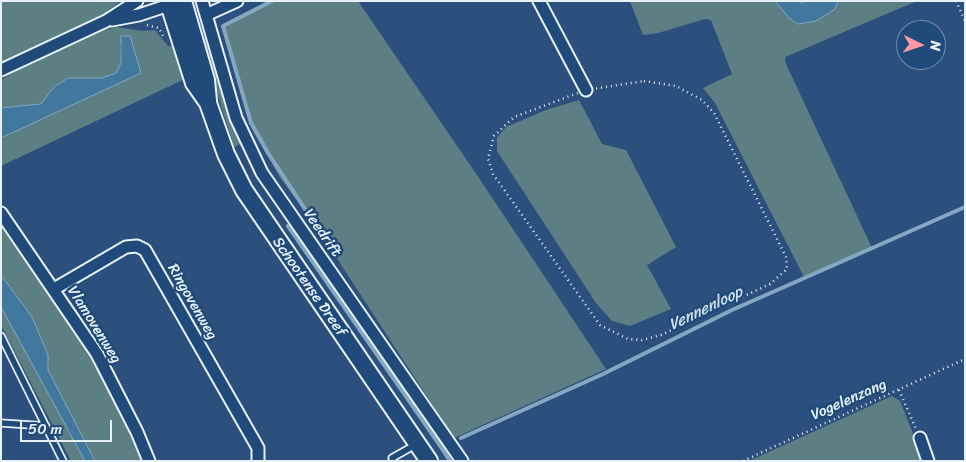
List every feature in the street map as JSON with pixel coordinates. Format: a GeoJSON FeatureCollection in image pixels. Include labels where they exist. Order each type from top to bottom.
{"type":"FeatureCollection","features":[{"type":"Feature","properties":{"kind":"street"},"geometry":{"type":"LineString","coordinates":[[1,70],[106,21],[137,1]]}},
{"type":"Feature","properties":{"kind":"street","name":"Veedrift"},"geometry":{"type":"LineString","coordinates":[[202,1],[236,118],[262,173],[462,461]]}},
{"type":"Feature","properties":{"kind":"street"},"geometry":{"type":"LineString","coordinates":[[206,15],[237,1]]}},
{"type":"Feature","properties":{"kind":"street"},"geometry":{"type":"LineString","coordinates":[[539,1],[586,90]]}},
{"type":"Feature","properties":{"kind":"street"},"geometry":{"type":"LineString","coordinates":[[106,21],[139,15],[173,2]]}},
{"type":"Feature","properties":{"kind":"street","name":"Schootense Dreef"},"geometry":{"type":"LineString","coordinates":[[173,2],[181,42],[194,83],[208,104],[226,154],[259,215],[429,461]]}},
{"type":"Feature","properties":{"kind":"street","name":"Schootense Dreef"},"geometry":{"type":"LineString","coordinates":[[173,2],[206,80],[208,104]]}},
{"type":"Feature","properties":{"kind":"street","name":"Vlamovenweg"},"geometry":{"type":"LineString","coordinates":[[1,213],[97,354],[137,432],[149,461]]}},
{"type":"Feature","properties":{"kind":"street","name":"Ringovenweg"},"geometry":{"type":"LineString","coordinates":[[54,289],[126,247],[137,246],[145,250],[258,448],[258,461]]}},
{"type":"Feature","properties":{"kind":"street"},"geometry":{"type":"LineString","coordinates":[[920,438],[928,461]]}},
{"type":"Feature","properties":{"kind":"lane"},"geometry":{"type":"LineString","coordinates":[[1,336],[63,461]]}},
{"type":"Feature","properties":{"kind":"lane"},"geometry":{"type":"LineString","coordinates":[[1,423],[46,426]]}},
{"type":"Feature","properties":{"kind":"lane"},"geometry":{"type":"LineString","coordinates":[[393,461],[392,458],[417,444]]}},
{"type":"Feature","properties":{"kind":"path"},"geometry":{"type":"LineString","coordinates":[[956,1],[965,21]]}},
{"type":"Feature","properties":{"kind":"path"},"geometry":{"type":"LineString","coordinates":[[144,26],[159,28],[164,38],[171,44],[181,42]]}},
{"type":"Feature","properties":{"kind":"path"},"geometry":{"type":"LineString","coordinates":[[644,81],[676,86],[702,100],[714,113],[786,257],[787,269],[770,284],[661,335],[642,340],[628,339],[600,325],[493,174],[488,159],[494,136],[514,117],[586,90],[644,81]]}},
{"type":"Feature","properties":{"kind":"path","name":"Vogelenzang"},"geometry":{"type":"LineString","coordinates":[[742,461],[965,359]]}},
{"type":"Feature","properties":{"kind":"path"},"geometry":{"type":"LineString","coordinates":[[899,390],[920,438]]}},
{"type":"Feature","properties":{"kind":"green space"},"geometry":{"type":"Polygon","coordinates":[[[1,1],[120,1],[94,22],[1,63],[1,1]]]}},
{"type":"Feature","properties":{"kind":"green space"},"geometry":{"type":"Polygon","coordinates":[[[276,1],[358,1],[606,369],[454,438],[319,231],[279,176],[251,126],[222,27],[276,1]]]}},
{"type":"Feature","properties":{"kind":"green space"},"geometry":{"type":"Polygon","coordinates":[[[630,1],[775,1],[790,19],[798,24],[838,1],[917,1],[785,57],[786,64],[872,248],[805,279],[715,103],[703,88],[732,74],[711,20],[705,19],[658,33],[643,35],[630,1]]]}},
{"type":"Feature","properties":{"kind":"green space"},"geometry":{"type":"Polygon","coordinates":[[[117,27],[142,31],[155,30],[168,46],[179,46],[189,77],[1,166],[1,138],[141,73],[120,43],[121,63],[116,73],[109,77],[54,87],[41,104],[1,108],[1,80],[15,71],[100,31],[117,27]]]}},
{"type":"Feature","properties":{"kind":"green space"},"geometry":{"type":"Polygon","coordinates":[[[208,37],[243,143],[234,147],[200,39],[208,37]]]}},
{"type":"Feature","properties":{"kind":"green space"},"geometry":{"type":"Polygon","coordinates":[[[579,100],[602,144],[626,150],[676,247],[647,265],[671,309],[630,326],[612,321],[596,303],[497,151],[497,138],[506,127],[546,110],[579,100]]]}},
{"type":"Feature","properties":{"kind":"green space"},"geometry":{"type":"Polygon","coordinates":[[[1,223],[98,365],[143,461],[95,461],[48,370],[48,355],[32,317],[1,275],[1,223]]]}},
{"type":"Feature","properties":{"kind":"green space"},"geometry":{"type":"Polygon","coordinates":[[[1,307],[10,319],[85,461],[71,461],[1,325],[1,307]]]}},
{"type":"Feature","properties":{"kind":"green space"},"geometry":{"type":"Polygon","coordinates":[[[892,396],[900,401],[924,461],[749,461],[892,396]]]}},
{"type":"Feature","properties":{"kind":"water"},"geometry":{"type":"Polygon","coordinates":[[[775,1],[798,1],[802,3],[806,1],[838,1],[835,9],[816,21],[798,24],[790,19],[775,1]]]}},
{"type":"Feature","properties":{"kind":"water"},"geometry":{"type":"Polygon","coordinates":[[[121,36],[130,36],[141,73],[1,138],[1,108],[41,104],[54,87],[68,78],[102,78],[116,73],[121,63],[121,36]]]}},
{"type":"Feature","properties":{"kind":"water"},"geometry":{"type":"Polygon","coordinates":[[[1,275],[32,317],[48,355],[48,370],[95,461],[85,461],[1,307],[1,275]]]}},
{"type":"Feature","properties":{"kind":"waterway"},"geometry":{"type":"LineString","coordinates":[[272,1],[223,26],[251,123],[268,153],[307,212]]}},
{"type":"Feature","properties":{"kind":"waterway","name":"Vennenloop"},"geometry":{"type":"LineString","coordinates":[[461,438],[603,374],[732,310],[965,207]]}},
{"type":"Feature","properties":{"kind":"waterway"},"geometry":{"type":"LineString","coordinates":[[288,226],[441,447]]}},
{"type":"Feature","properties":{"kind":"waterway","name":"Vennenloop"},"geometry":{"type":"LineString","coordinates":[[443,446],[441,447],[450,461]]}}]}
